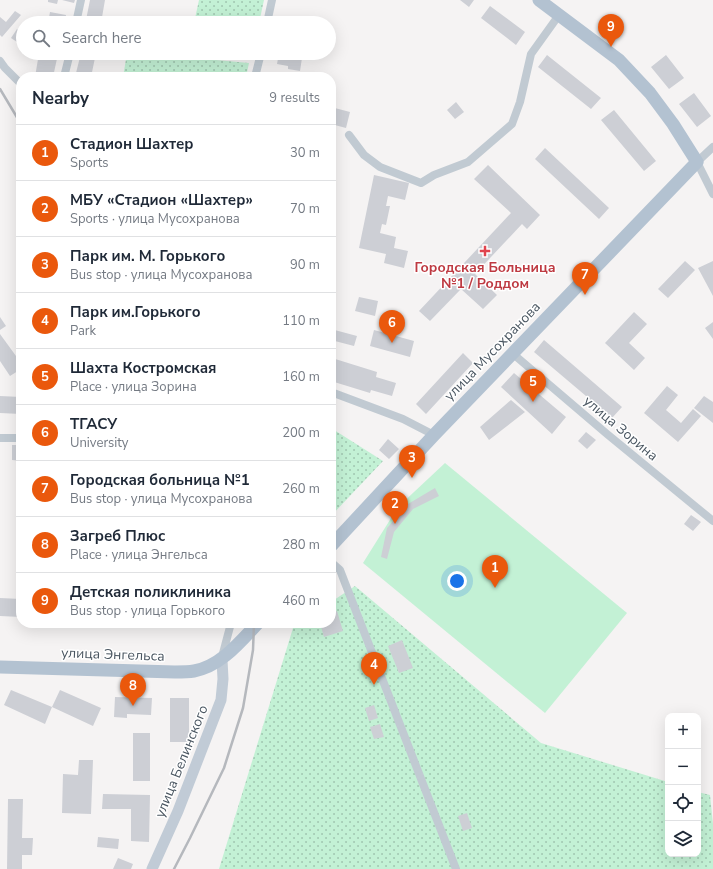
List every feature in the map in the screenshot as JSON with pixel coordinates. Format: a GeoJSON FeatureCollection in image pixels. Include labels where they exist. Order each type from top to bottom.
{"type":"FeatureCollection","features":[{"type":"Feature","properties":{"kind":"main road"},"geometry":{"type":"LineString","coordinates":[[539,0],[619,60],[650,93],[673,124],[697,162]]}},
{"type":"Feature","properties":{"kind":"main road","name":"улица Мусохранова"},"geometry":{"type":"LineString","coordinates":[[336,541],[512,353],[697,162]]}},
{"type":"Feature","properties":{"kind":"main road"},"geometry":{"type":"LineString","coordinates":[[222,660],[253,628]]}},
{"type":"Feature","properties":{"kind":"main road","name":"улица Энгельса"},"geometry":{"type":"LineString","coordinates":[[0,667],[175,672],[194,671],[208,667],[222,660]]}},
{"type":"Feature","properties":{"kind":"street"},"geometry":{"type":"LineString","coordinates":[[78,16],[81,0]]}},
{"type":"Feature","properties":{"kind":"street"},"geometry":{"type":"LineString","coordinates":[[269,16],[272,0]]}},
{"type":"Feature","properties":{"kind":"street"},"geometry":{"type":"LineString","coordinates":[[348,135],[364,155],[380,167],[421,183],[434,175],[468,162],[512,124],[520,102],[531,54],[559,15]]}},
{"type":"Feature","properties":{"kind":"street"},"geometry":{"type":"LineString","coordinates":[[65,72],[68,60]]}},
{"type":"Feature","properties":{"kind":"street"},"geometry":{"type":"LineString","coordinates":[[256,72],[259,60]]}},
{"type":"Feature","properties":{"kind":"street"},"geometry":{"type":"LineString","coordinates":[[0,61],[16,79]]}},
{"type":"Feature","properties":{"kind":"street","name":"улица Мусохранова"},"geometry":{"type":"LineString","coordinates":[[697,162],[713,147]]}},
{"type":"Feature","properties":{"kind":"street"},"geometry":{"type":"LineString","coordinates":[[697,162],[713,194]]}},
{"type":"Feature","properties":{"kind":"street","name":"улица Зорина"},"geometry":{"type":"LineString","coordinates":[[512,353],[713,521]]}},
{"type":"Feature","properties":{"kind":"street"},"geometry":{"type":"LineString","coordinates":[[336,394],[403,419],[434,436]]}},
{"type":"Feature","properties":{"kind":"street"},"geometry":{"type":"LineString","coordinates":[[0,438],[16,438]]}},
{"type":"Feature","properties":{"kind":"street"},"geometry":{"type":"LineString","coordinates":[[336,566],[340,570],[456,869]]}},
{"type":"Feature","properties":{"kind":"street"},"geometry":{"type":"LineString","coordinates":[[222,660],[230,628]]}},
{"type":"Feature","properties":{"kind":"street","name":"улица Белинского"},"geometry":{"type":"LineString","coordinates":[[152,869],[178,811],[221,700],[223,679],[222,660]]}},
{"type":"Feature","properties":{"kind":"green space"},"geometry":{"type":"Polygon","coordinates":[[[199,0],[264,0],[261,16],[196,16],[199,0]]]}},
{"type":"Feature","properties":{"kind":"green space"},"geometry":{"type":"Polygon","coordinates":[[[126,60],[216,60],[249,63],[247,72],[124,72],[126,60]]]}},
{"type":"Feature","properties":{"kind":"green space"},"geometry":{"type":"Polygon","coordinates":[[[336,431],[383,461],[336,511],[336,431]]]}},
{"type":"Feature","properties":{"kind":"green space"},"geometry":{"type":"Polygon","coordinates":[[[445,463],[627,613],[545,713],[363,563],[398,507],[445,463]]]}},
{"type":"Feature","properties":{"kind":"green space"},"geometry":{"type":"Polygon","coordinates":[[[355,586],[541,743],[665,781],[665,857],[701,857],[701,793],[710,795],[713,824],[713,869],[219,869],[293,628],[336,628],[336,599],[355,586]]]}},
{"type":"Feature","properties":{"kind":"building"},"geometry":{"type":"Polygon","coordinates":[[[48,0],[58,0],[57,4],[48,2],[48,0]]]}},
{"type":"Feature","properties":{"kind":"building"},"geometry":{"type":"Polygon","coordinates":[[[62,0],[75,0],[74,3],[62,0]]]}},
{"type":"Feature","properties":{"kind":"building"},"geometry":{"type":"Polygon","coordinates":[[[90,0],[105,0],[102,16],[87,16],[90,0]]]}},
{"type":"Feature","properties":{"kind":"building"},"geometry":{"type":"Polygon","coordinates":[[[460,0],[474,0],[469,7],[460,0]]]}},
{"type":"Feature","properties":{"kind":"building"},"geometry":{"type":"Polygon","coordinates":[[[490,6],[525,32],[516,45],[481,18],[490,6]]]}},
{"type":"Feature","properties":{"kind":"building"},"geometry":{"type":"Polygon","coordinates":[[[15,11],[21,15],[16,16],[16,21],[2,37],[0,35],[0,17],[6,22],[15,11]]]}},
{"type":"Feature","properties":{"kind":"building"},"geometry":{"type":"Polygon","coordinates":[[[50,12],[66,15],[66,16],[49,16],[50,12]]]}},
{"type":"Feature","properties":{"kind":"building"},"geometry":{"type":"Polygon","coordinates":[[[16,30],[16,41],[11,38],[16,30]]]}},
{"type":"Feature","properties":{"kind":"building"},"geometry":{"type":"Polygon","coordinates":[[[547,55],[601,98],[591,109],[538,67],[547,55]]]}},
{"type":"Feature","properties":{"kind":"building"},"geometry":{"type":"Polygon","coordinates":[[[666,55],[684,78],[669,89],[651,67],[666,55]]]}},
{"type":"Feature","properties":{"kind":"building"},"geometry":{"type":"Polygon","coordinates":[[[38,60],[57,60],[54,72],[36,72],[38,60]]]}},
{"type":"Feature","properties":{"kind":"building"},"geometry":{"type":"Polygon","coordinates":[[[79,60],[95,60],[92,72],[76,72],[79,60]]]}},
{"type":"Feature","properties":{"kind":"building"},"geometry":{"type":"Polygon","coordinates":[[[278,60],[302,60],[300,71],[288,69],[288,66],[277,64],[278,60]]]}},
{"type":"Feature","properties":{"kind":"building"},"geometry":{"type":"Polygon","coordinates":[[[694,93],[711,116],[697,127],[679,104],[694,93]]]}},
{"type":"Feature","properties":{"kind":"building"},"geometry":{"type":"Polygon","coordinates":[[[456,102],[464,112],[455,119],[447,110],[456,102]]]}},
{"type":"Feature","properties":{"kind":"building"},"geometry":{"type":"Polygon","coordinates":[[[336,108],[350,112],[346,128],[336,125],[336,108]]]}},
{"type":"Feature","properties":{"kind":"building"},"geometry":{"type":"Polygon","coordinates":[[[614,110],[656,161],[644,171],[601,120],[614,110]]]}},
{"type":"Feature","properties":{"kind":"building"},"geometry":{"type":"Polygon","coordinates":[[[545,148],[609,208],[599,219],[535,159],[545,148]]]}},
{"type":"Feature","properties":{"kind":"building","name":"Городская Больница №1 / Роддом"},"geometry":{"type":"Polygon","coordinates":[[[488,165],[540,215],[527,229],[522,224],[475,274],[497,295],[483,309],[461,289],[430,321],[419,311],[511,213],[474,179],[488,165]]]}},
{"type":"Feature","properties":{"kind":"building"},"geometry":{"type":"Polygon","coordinates":[[[374,175],[409,183],[405,200],[388,196],[386,206],[390,206],[386,225],[382,224],[380,233],[396,237],[394,248],[408,251],[404,268],[384,263],[386,254],[359,248],[374,175]]]}},
{"type":"Feature","properties":{"kind":"building"},"geometry":{"type":"Polygon","coordinates":[[[685,261],[695,270],[668,298],[658,289],[685,261]]]}},
{"type":"Feature","properties":{"kind":"building"},"geometry":{"type":"Polygon","coordinates":[[[713,261],[713,296],[698,268],[713,261]]]}},
{"type":"Feature","properties":{"kind":"building"},"geometry":{"type":"Polygon","coordinates":[[[359,297],[378,301],[375,316],[355,311],[359,297]]]}},
{"type":"Feature","properties":{"kind":"building"},"geometry":{"type":"Polygon","coordinates":[[[634,312],[647,324],[629,343],[645,358],[634,370],[605,343],[634,312]]]}},
{"type":"Feature","properties":{"kind":"building"},"geometry":{"type":"Polygon","coordinates":[[[0,317],[6,326],[0,330],[0,317]]]}},
{"type":"Feature","properties":{"kind":"building"},"geometry":{"type":"Polygon","coordinates":[[[713,322],[713,339],[705,328],[713,322]]]}},
{"type":"Feature","properties":{"kind":"building"},"geometry":{"type":"Polygon","coordinates":[[[336,330],[357,336],[354,346],[336,341],[336,330]]]}},
{"type":"Feature","properties":{"kind":"building"},"geometry":{"type":"Polygon","coordinates":[[[374,330],[414,341],[410,357],[370,346],[374,330]]]}},
{"type":"Feature","properties":{"kind":"building"},"geometry":{"type":"Polygon","coordinates":[[[0,334],[16,356],[16,372],[10,376],[0,361],[0,334]]]}},
{"type":"Feature","properties":{"kind":"building"},"geometry":{"type":"Polygon","coordinates":[[[544,340],[622,407],[612,418],[534,352],[544,340]]]}},
{"type":"Feature","properties":{"kind":"building"},"geometry":{"type":"Polygon","coordinates":[[[463,353],[473,363],[426,414],[416,404],[463,353]]]}},
{"type":"Feature","properties":{"kind":"building"},"geometry":{"type":"Polygon","coordinates":[[[336,359],[377,372],[376,377],[396,383],[392,396],[371,390],[370,393],[336,383],[336,359]]]}},
{"type":"Feature","properties":{"kind":"building"},"geometry":{"type":"Polygon","coordinates":[[[514,373],[566,417],[552,434],[501,387],[514,373]]]}},
{"type":"Feature","properties":{"kind":"building"},"geometry":{"type":"Polygon","coordinates":[[[667,386],[678,395],[666,410],[681,423],[693,409],[701,416],[678,442],[644,413],[667,386]]]}},
{"type":"Feature","properties":{"kind":"building"},"geometry":{"type":"Polygon","coordinates":[[[0,396],[16,397],[16,414],[0,413],[0,396]]]}},
{"type":"Feature","properties":{"kind":"building"},"geometry":{"type":"Polygon","coordinates":[[[704,396],[713,402],[713,423],[694,408],[704,396]]]}},
{"type":"Feature","properties":{"kind":"building"},"geometry":{"type":"Polygon","coordinates":[[[511,400],[525,412],[489,440],[480,427],[511,400]]]}},
{"type":"Feature","properties":{"kind":"building"},"geometry":{"type":"Polygon","coordinates":[[[586,432],[596,440],[587,449],[578,441],[586,432]]]}},
{"type":"Feature","properties":{"kind":"building"},"geometry":{"type":"Polygon","coordinates":[[[388,439],[399,449],[389,459],[379,450],[388,439]]]}},
{"type":"Feature","properties":{"kind":"building"},"geometry":{"type":"Polygon","coordinates":[[[12,445],[16,445],[16,460],[12,460],[12,445]]]}},
{"type":"Feature","properties":{"kind":"building"},"geometry":{"type":"Polygon","coordinates":[[[435,488],[439,496],[413,509],[394,532],[387,559],[381,557],[387,528],[408,504],[435,488]]]}},
{"type":"Feature","properties":{"kind":"building"},"geometry":{"type":"Polygon","coordinates":[[[691,515],[701,522],[693,531],[684,524],[691,515]]]}},
{"type":"Feature","properties":{"kind":"building"},"geometry":{"type":"Polygon","coordinates":[[[0,598],[16,599],[16,617],[0,616],[0,598]]]}},
{"type":"Feature","properties":{"kind":"building"},"geometry":{"type":"Polygon","coordinates":[[[336,611],[343,631],[324,637],[321,628],[336,628],[336,611]]]}},
{"type":"Feature","properties":{"kind":"building"},"geometry":{"type":"Polygon","coordinates":[[[402,640],[413,668],[399,673],[388,646],[402,640]]]}},
{"type":"Feature","properties":{"kind":"building"},"geometry":{"type":"Polygon","coordinates":[[[11,690],[52,707],[45,724],[4,705],[11,690]]]}},
{"type":"Feature","properties":{"kind":"building"},"geometry":{"type":"Polygon","coordinates":[[[60,690],[101,708],[93,726],[52,707],[60,690]]]}},
{"type":"Feature","properties":{"kind":"building"},"geometry":{"type":"Polygon","coordinates":[[[115,697],[152,698],[151,715],[127,714],[127,718],[114,717],[115,697]]]}},
{"type":"Feature","properties":{"kind":"building"},"geometry":{"type":"Polygon","coordinates":[[[170,698],[189,698],[189,742],[170,742],[170,698]]]}},
{"type":"Feature","properties":{"kind":"building"},"geometry":{"type":"Polygon","coordinates":[[[374,705],[378,718],[369,721],[365,708],[374,705]]]}},
{"type":"Feature","properties":{"kind":"building"},"geometry":{"type":"Polygon","coordinates":[[[380,724],[384,737],[374,739],[370,727],[380,724]]]}},
{"type":"Feature","properties":{"kind":"building"},"geometry":{"type":"Polygon","coordinates":[[[133,733],[150,733],[150,781],[133,781],[133,733]]]}},
{"type":"Feature","properties":{"kind":"building"},"geometry":{"type":"Polygon","coordinates":[[[79,760],[93,760],[91,814],[62,813],[63,774],[78,775],[79,760]]]}},
{"type":"Feature","properties":{"kind":"building"},"geometry":{"type":"Polygon","coordinates":[[[103,794],[150,795],[149,842],[131,841],[131,809],[102,809],[103,794]]]}},
{"type":"Feature","properties":{"kind":"building"},"geometry":{"type":"Polygon","coordinates":[[[8,799],[23,799],[22,838],[33,838],[32,855],[22,855],[22,869],[7,869],[8,799]]]}},
{"type":"Feature","properties":{"kind":"building"},"geometry":{"type":"Polygon","coordinates":[[[467,813],[472,828],[463,831],[458,816],[467,813]]]}},
{"type":"Feature","properties":{"kind":"building"},"geometry":{"type":"Polygon","coordinates":[[[98,837],[119,839],[118,849],[97,847],[98,837]]]}},
{"type":"Feature","properties":{"kind":"building"},"geometry":{"type":"Polygon","coordinates":[[[118,858],[133,864],[131,869],[113,869],[118,858]]]}},
{"type":"Feature","properties":{"kind":"railway"},"geometry":{"type":"LineString","coordinates":[[0,89],[16,116]]}},
{"type":"Feature","properties":{"kind":"railway"},"geometry":{"type":"LineString","coordinates":[[174,869],[224,768],[243,708],[253,650],[254,628]]}},
{"type":"Feature","properties":{"kind":"place","name":"Детская поликлиника"},"geometry":{"type":"Point","coordinates":[611,47]}},
{"type":"Feature","properties":{"kind":"place","name":"Городская Больница №1 / Роддом"},"geometry":{"type":"Point","coordinates":[485,251]}},
{"type":"Feature","properties":{"kind":"place","name":"Городская больница №1"},"geometry":{"type":"Point","coordinates":[585,295]}},
{"type":"Feature","properties":{"kind":"place","name":"ТГАСУ"},"geometry":{"type":"Point","coordinates":[392,343]}},
{"type":"Feature","properties":{"kind":"place","name":"Шахта Костромская"},"geometry":{"type":"Point","coordinates":[533,402]}},
{"type":"Feature","properties":{"kind":"place","name":"Парк им. М. Горького"},"geometry":{"type":"Point","coordinates":[412,478]}},
{"type":"Feature","properties":{"kind":"place","name":"МБУ «Стадион «Шахтер»"},"geometry":{"type":"Point","coordinates":[395,524]}},
{"type":"Feature","properties":{"kind":"place","name":"Стадион Шахтер"},"geometry":{"type":"Point","coordinates":[495,588]}},
{"type":"Feature","properties":{"kind":"place","name":"Парк им.Горького"},"geometry":{"type":"Point","coordinates":[374,685]}},
{"type":"Feature","properties":{"kind":"place","name":"Загреб Плюс"},"geometry":{"type":"Point","coordinates":[133,706]}}]}
